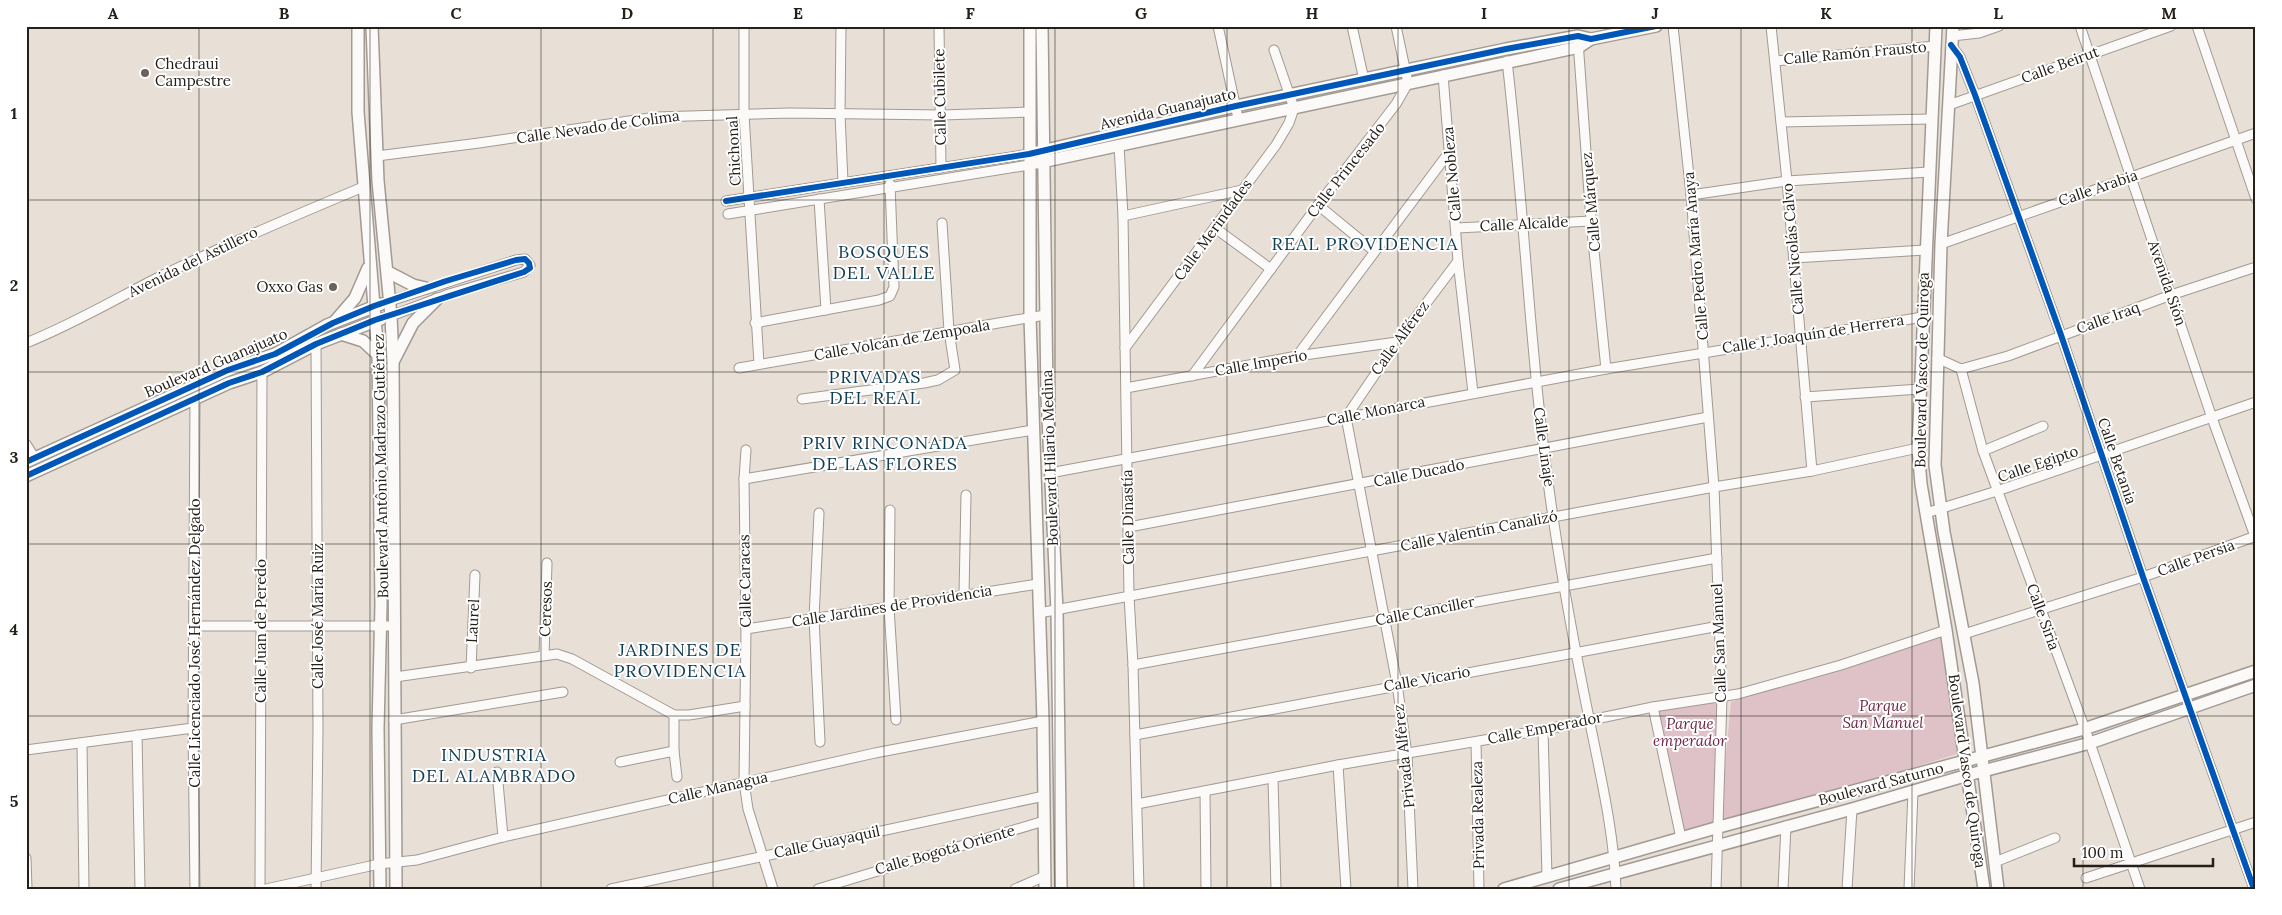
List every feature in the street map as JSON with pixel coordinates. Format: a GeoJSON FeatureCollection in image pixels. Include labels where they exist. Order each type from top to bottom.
{"type":"FeatureCollection","features":[{"type":"Feature","properties":{"kind":"street","name":"Boulevard Antônio Madrazo Gutiérrez"},"geometry":{"type":"LineString","coordinates":[[358,26],[358,112],[369,264],[378,355],[381,605],[380,889]]}},
{"type":"Feature","properties":{"kind":"street","name":"Boulevard Antônio Madrazo Gutiérrez"},"geometry":{"type":"LineString","coordinates":[[372,26],[377,156],[388,272],[393,362],[394,862],[396,889]]}},
{"type":"Feature","properties":{"kind":"street","name":"Chichonal"},"geometry":{"type":"LineString","coordinates":[[744,26],[744,114],[755,323],[759,364]]}},
{"type":"Feature","properties":{"kind":"street"},"geometry":{"type":"LineString","coordinates":[[841,26],[840,114],[843,182]]}},
{"type":"Feature","properties":{"kind":"street","name":"Calle Cubilete"},"geometry":{"type":"LineString","coordinates":[[939,26],[942,115],[941,168]]}},
{"type":"Feature","properties":{"kind":"street","name":"Boulevard Hilario Medina"},"geometry":{"type":"LineString","coordinates":[[1030,26],[1030,317],[1043,721],[1044,889]]}},
{"type":"Feature","properties":{"kind":"street","name":"Boulevard Hilario Medina"},"geometry":{"type":"LineString","coordinates":[[1042,26],[1045,315],[1057,611],[1061,889]]}},
{"type":"Feature","properties":{"kind":"street"},"geometry":{"type":"LineString","coordinates":[[1218,26],[1238,118]]}},
{"type":"Feature","properties":{"kind":"street"},"geometry":{"type":"LineString","coordinates":[[1352,26],[1364,80]]}},
{"type":"Feature","properties":{"kind":"street"},"geometry":{"type":"LineString","coordinates":[[1396,26],[1407,70],[1408,83]]}},
{"type":"Feature","properties":{"kind":"street","name":"Avenida Guanajuato"},"geometry":{"type":"LineString","coordinates":[[1044,156],[1236,106],[1407,70],[1656,26]]}},
{"type":"Feature","properties":{"kind":"street","name":"Calle Pedro María Anaya"},"geometry":{"type":"LineString","coordinates":[[1672,26],[1691,195],[1714,487]]}},
{"type":"Feature","properties":{"kind":"street","name":"Calle Nicolás Calvo"},"geometry":{"type":"LineString","coordinates":[[1771,26],[1787,181],[1812,471]]}},
{"type":"Feature","properties":{"kind":"street","name":"Boulevard Vasco de Quiroga"},"geometry":{"type":"LineString","coordinates":[[1936,26],[1918,448],[1921,484],[1946,630],[1984,889]]}},
{"type":"Feature","properties":{"kind":"street"},"geometry":{"type":"LineString","coordinates":[[1952,36],[1999,26]]}},
{"type":"Feature","properties":{"kind":"street","name":"Avenida Sión"},"geometry":{"type":"LineString","coordinates":[[2080,26],[2212,418],[2255,537]]}},
{"type":"Feature","properties":{"kind":"street","name":"Calle Beirut"},"geometry":{"type":"LineString","coordinates":[[1949,104],[2171,26]]}},
{"type":"Feature","properties":{"kind":"street"},"geometry":{"type":"LineString","coordinates":[[2197,26],[2256,199]]}},
{"type":"Feature","properties":{"kind":"street","name":"Boulevard Vasco de Quiroga"},"geometry":{"type":"LineString","coordinates":[[1952,36],[1941,244],[1935,465],[1941,509],[1974,683],[1998,889]]}},
{"type":"Feature","properties":{"kind":"street","name":"Calle Betania"},"geometry":{"type":"LineString","coordinates":[[1952,36],[2062,335],[2143,577],[2254,889]]}},
{"type":"Feature","properties":{"kind":"street","name":"Avenida Guanajuato"},"geometry":{"type":"LineString","coordinates":[[728,214],[890,188],[1044,156],[1119,145],[1238,118],[1294,108],[1507,62],[1578,41]]}},
{"type":"Feature","properties":{"kind":"street","name":"Calle Márquez"},"geometry":{"type":"LineString","coordinates":[[1578,41],[1591,221],[1606,369]]}},
{"type":"Feature","properties":{"kind":"street","name":"Calle Ramón Frausto"},"geometry":{"type":"LineString","coordinates":[[1775,61],[1935,46]]}},
{"type":"Feature","properties":{"kind":"street"},"geometry":{"type":"LineString","coordinates":[[1274,50],[1294,108]]}},
{"type":"Feature","properties":{"kind":"street","name":"Calle Linaje"},"geometry":{"type":"LineString","coordinates":[[1507,62],[1516,140],[1535,382],[1553,517],[1614,857],[1616,889]]}},
{"type":"Feature","properties":{"kind":"street","name":"Calle Nobleza"},"geometry":{"type":"LineString","coordinates":[[1443,75],[1457,228],[1458,261],[1473,393]]}},
{"type":"Feature","properties":{"kind":"street","name":"Calle Princesado"},"geometry":{"type":"LineString","coordinates":[[1192,376],[1318,205],[1396,104],[1408,83]]}},
{"type":"Feature","properties":{"kind":"street","name":"Calle Merindades"},"geometry":{"type":"LineString","coordinates":[[1125,348],[1276,145],[1289,123],[1294,108]]}},
{"type":"Feature","properties":{"kind":"street","name":"Calle Nevado de Colima"},"geometry":{"type":"LineString","coordinates":[[377,156],[479,144],[656,117],[744,114],[942,115],[1030,112]]}},
{"type":"Feature","properties":{"kind":"street"},"geometry":{"type":"LineString","coordinates":[[1781,122],[1932,119]]}},
{"type":"Feature","properties":{"kind":"street","name":"Calle Arabia"},"geometry":{"type":"LineString","coordinates":[[1941,244],[2017,215],[2256,133]]}},
{"type":"Feature","properties":{"kind":"street","name":"Calle Dinastía"},"geometry":{"type":"LineString","coordinates":[[1119,145],[1123,216],[1129,596],[1133,665],[1138,889]]}},
{"type":"Feature","properties":{"kind":"street"},"geometry":{"type":"LineString","coordinates":[[1297,356],[1450,151]]}},
{"type":"Feature","properties":{"kind":"street","name":"Avenida Guanajuato"},"geometry":{"type":"LineString","coordinates":[[726,201],[941,168],[1029,159]]}},
{"type":"Feature","properties":{"kind":"street"},"geometry":{"type":"LineString","coordinates":[[1691,195],[1787,181],[1929,172]]}},
{"type":"Feature","properties":{"kind":"street"},"geometry":{"type":"LineString","coordinates":[[755,323],[879,300],[893,293],[889,176]]}},
{"type":"Feature","properties":{"kind":"street","name":"Avenida del Astillero"},"geometry":{"type":"LineString","coordinates":[[26,343],[85,317],[162,276],[262,228],[363,187]]}},
{"type":"Feature","properties":{"kind":"street"},"geometry":{"type":"LineString","coordinates":[[1123,216],[1242,190]]}},
{"type":"Feature","properties":{"kind":"street"},"geometry":{"type":"LineString","coordinates":[[819,199],[826,310]]}},
{"type":"Feature","properties":{"kind":"street"},"geometry":{"type":"LineString","coordinates":[[1318,205],[1374,251]]}},
{"type":"Feature","properties":{"kind":"street"},"geometry":{"type":"LineString","coordinates":[[1030,218],[1044,217]]}},
{"type":"Feature","properties":{"kind":"street","name":"Calle Alcalde"},"geometry":{"type":"LineString","coordinates":[[1457,228],[1591,221]]}},
{"type":"Feature","properties":{"kind":"street"},"geometry":{"type":"LineString","coordinates":[[802,399],[924,383],[948,376],[955,370],[956,366],[949,331],[942,223]]}},
{"type":"Feature","properties":{"kind":"street"},"geometry":{"type":"LineString","coordinates":[[1215,228],[1271,269]]}},
{"type":"Feature","properties":{"kind":"street"},"geometry":{"type":"LineString","coordinates":[[1794,258],[1925,250]]}},
{"type":"Feature","properties":{"kind":"street"},"geometry":{"type":"LineString","coordinates":[[390,301],[516,260],[525,259],[530,263],[530,268],[524,272],[436,299],[391,316]]}},
{"type":"Feature","properties":{"kind":"street","name":"Calle Alférez"},"geometry":{"type":"LineString","coordinates":[[1346,417],[1396,342],[1458,261]]}},
{"type":"Feature","properties":{"kind":"street"},"geometry":{"type":"LineString","coordinates":[[333,323],[355,298],[369,264]]}},
{"type":"Feature","properties":{"kind":"street","name":"Calle Iraq"},"geometry":{"type":"LineString","coordinates":[[1961,369],[2008,356],[2171,295],[2256,267]]}},
{"type":"Feature","properties":{"kind":"street"},"geometry":{"type":"LineString","coordinates":[[388,272],[413,285],[426,288]]}},
{"type":"Feature","properties":{"kind":"street"},"geometry":{"type":"LineString","coordinates":[[393,362],[413,323],[436,299]]}},
{"type":"Feature","properties":{"kind":"street","name":"Boulevard Guanajuato"},"geometry":{"type":"LineString","coordinates":[[30,460],[228,370],[275,354],[333,323],[390,301]]}},
{"type":"Feature","properties":{"kind":"street","name":"Calle Volcán de Zempoala"},"geometry":{"type":"LineString","coordinates":[[739,368],[1045,315]]}},
{"type":"Feature","properties":{"kind":"street","name":"Boulevard Guanajuato"},"geometry":{"type":"LineString","coordinates":[[26,476],[229,383],[262,372],[316,344],[375,320],[391,316]]}},
{"type":"Feature","properties":{"kind":"street","name":"Calle J. Joaquín de Herrera"},"geometry":{"type":"LineString","coordinates":[[1704,352],[1800,335],[1923,317]]}},
{"type":"Feature","properties":{"kind":"street"},"geometry":{"type":"LineString","coordinates":[[341,334],[363,341],[378,355]]}},
{"type":"Feature","properties":{"kind":"street","name":"Calle Imperio"},"geometry":{"type":"LineString","coordinates":[[1126,388],[1297,356],[1396,342]]}},
{"type":"Feature","properties":{"kind":"street","name":"Calle José María Ruiz"},"geometry":{"type":"LineString","coordinates":[[316,344],[318,626],[316,889]]}},
{"type":"Feature","properties":{"kind":"street","name":"Calle Monarca"},"geometry":{"type":"LineString","coordinates":[[1050,473],[1473,393],[1704,352]]}},
{"type":"Feature","properties":{"kind":"street"},"geometry":{"type":"LineString","coordinates":[[1937,358],[1961,369]]}},
{"type":"Feature","properties":{"kind":"street","name":"Calle Siria"},"geometry":{"type":"LineString","coordinates":[[1961,369],[1983,451],[2040,611],[2090,743],[2140,889]]}},
{"type":"Feature","properties":{"kind":"street","name":"Calle Juan de Peredo"},"geometry":{"type":"LineString","coordinates":[[260,889],[262,372]]}},
{"type":"Feature","properties":{"kind":"street"},"geometry":{"type":"LineString","coordinates":[[1805,397],[1920,389]]}},
{"type":"Feature","properties":{"kind":"street","name":"Calle Licenciado José Hernández Delgado"},"geometry":{"type":"LineString","coordinates":[[195,398],[193,728],[195,889]]}},
{"type":"Feature","properties":{"kind":"street","name":"Calle Egipto"},"geometry":{"type":"LineString","coordinates":[[1926,513],[1997,491],[2256,402]]}},
{"type":"Feature","properties":{"kind":"street","name":"Privada Alférez"},"geometry":{"type":"LineString","coordinates":[[1346,417],[1396,684],[1407,754],[1413,889]]}},
{"type":"Feature","properties":{"kind":"street","name":"Calle Ducado"},"geometry":{"type":"LineString","coordinates":[[1129,527],[1708,417]]}},
{"type":"Feature","properties":{"kind":"street"},"geometry":{"type":"LineString","coordinates":[[1983,451],[2043,426]]}},
{"type":"Feature","properties":{"kind":"street"},"geometry":{"type":"LineString","coordinates":[[744,479],[1034,430]]}},
{"type":"Feature","properties":{"kind":"street"},"geometry":{"type":"LineString","coordinates":[[26,444],[30,460]]}},
{"type":"Feature","properties":{"kind":"street","name":"Calle Valentín Canalizó"},"geometry":{"type":"LineString","coordinates":[[1039,613],[1714,487],[1812,471],[1918,448]]}},
{"type":"Feature","properties":{"kind":"street","name":"Calle Caracas"},"geometry":{"type":"LineString","coordinates":[[746,450],[744,479],[746,629],[744,782],[748,809],[773,889]]}},
{"type":"Feature","properties":{"kind":"street","name":"Calle San Manuel"},"geometry":{"type":"LineString","coordinates":[[1714,487],[1722,696],[1716,889]]}},
{"type":"Feature","properties":{"kind":"street"},"geometry":{"type":"LineString","coordinates":[[964,595],[966,495]]}},
{"type":"Feature","properties":{"kind":"street"},"geometry":{"type":"LineString","coordinates":[[890,510],[888,607],[896,720]]}},
{"type":"Feature","properties":{"kind":"street"},"geometry":{"type":"LineString","coordinates":[[819,513],[814,618],[820,742]]}},
{"type":"Feature","properties":{"kind":"street","name":"Calle Persia"},"geometry":{"type":"LineString","coordinates":[[1964,634],[2143,577],[2255,537]]}},
{"type":"Feature","properties":{"kind":"street","name":"Calle Canciller"},"geometry":{"type":"LineString","coordinates":[[1133,665],[1717,558]]}},
{"type":"Feature","properties":{"kind":"street","name":"Ceresos"},"geometry":{"type":"LineString","coordinates":[[544,655],[548,563]]}},
{"type":"Feature","properties":{"kind":"street","name":"Laurel"},"geometry":{"type":"LineString","coordinates":[[471,668],[475,575]]}},
{"type":"Feature","properties":{"kind":"street","name":"Calle Jardines de Providencia"},"geometry":{"type":"LineString","coordinates":[[746,629],[1038,584]]}},
{"type":"Feature","properties":{"kind":"street"},"geometry":{"type":"LineString","coordinates":[[195,626],[394,626]]}},
{"type":"Feature","properties":{"kind":"street","name":"Calle Vicario"},"geometry":{"type":"LineString","coordinates":[[1135,735],[1396,684],[1577,653],[1718,626]]}},
{"type":"Feature","properties":{"kind":"street","name":"Calle Emperador"},"geometry":{"type":"LineString","coordinates":[[1137,804],[1338,765],[1543,730],[1589,719],[1761,689],[1946,630]]}},
{"type":"Feature","properties":{"kind":"street"},"geometry":{"type":"LineString","coordinates":[[395,677],[471,668],[557,654],[572,659],[674,715],[689,716],[745,706]]}},
{"type":"Feature","properties":{"kind":"street","name":"Boulevard Saturno"},"geometry":{"type":"LineString","coordinates":[[1504,889],[1681,838],[1966,760],[2084,730],[2256,671]]}},
{"type":"Feature","properties":{"kind":"street","name":"Boulevard Saturno"},"geometry":{"type":"LineString","coordinates":[[1559,889],[2090,743],[2256,684]]}},
{"type":"Feature","properties":{"kind":"street"},"geometry":{"type":"LineString","coordinates":[[394,720],[563,692]]}},
{"type":"Feature","properties":{"kind":"street"},"geometry":{"type":"LineString","coordinates":[[1653,707],[1681,838]]}},
{"type":"Feature","properties":{"kind":"street"},"geometry":{"type":"LineString","coordinates":[[674,715],[674,751],[677,777]]}},
{"type":"Feature","properties":{"kind":"street","name":"Calle Managua"},"geometry":{"type":"LineString","coordinates":[[266,889],[379,864],[417,860],[503,837],[875,753],[1043,721]]}},
{"type":"Feature","properties":{"kind":"street"},"geometry":{"type":"LineString","coordinates":[[26,750],[193,728]]}},
{"type":"Feature","properties":{"kind":"street"},"geometry":{"type":"LineString","coordinates":[[1543,730],[1547,876]]}},
{"type":"Feature","properties":{"kind":"street"},"geometry":{"type":"LineString","coordinates":[[136,736],[140,889]]}},
{"type":"Feature","properties":{"kind":"street","name":"Privada Realeza"},"geometry":{"type":"LineString","coordinates":[[1476,742],[1480,889]]}},
{"type":"Feature","properties":{"kind":"street"},"geometry":{"type":"LineString","coordinates":[[82,744],[84,889]]}},
{"type":"Feature","properties":{"kind":"street"},"geometry":{"type":"LineString","coordinates":[[620,762],[674,751]]}},
{"type":"Feature","properties":{"kind":"street"},"geometry":{"type":"LineString","coordinates":[[1338,765],[1346,889]]}},
{"type":"Feature","properties":{"kind":"street"},"geometry":{"type":"LineString","coordinates":[[497,772],[503,837]]}},
{"type":"Feature","properties":{"kind":"street"},"geometry":{"type":"LineString","coordinates":[[1273,778],[1276,889]]}},
{"type":"Feature","properties":{"kind":"street"},"geometry":{"type":"LineString","coordinates":[[1205,791],[1206,889]]}},
{"type":"Feature","properties":{"kind":"street"},"geometry":{"type":"LineString","coordinates":[[1909,889],[1913,792]]}},
{"type":"Feature","properties":{"kind":"street","name":"Calle Guayaquil"},"geometry":{"type":"LineString","coordinates":[[611,889],[1044,796]]}},
{"type":"Feature","properties":{"kind":"street"},"geometry":{"type":"LineString","coordinates":[[1847,889],[1852,809]]}},
{"type":"Feature","properties":{"kind":"street","name":"Calle Bogotá Oriente"},"geometry":{"type":"LineString","coordinates":[[818,889],[1044,821]]}},
{"type":"Feature","properties":{"kind":"street"},"geometry":{"type":"LineString","coordinates":[[2086,878],[2256,822]]}},
{"type":"Feature","properties":{"kind":"street"},"geometry":{"type":"LineString","coordinates":[[1783,889],[1786,826]]}},
{"type":"Feature","properties":{"kind":"street"},"geometry":{"type":"LineString","coordinates":[[1995,862],[2055,838]]}},
{"type":"Feature","properties":{"kind":"street"},"geometry":{"type":"LineString","coordinates":[[26,858],[27,889]]}},
{"type":"Feature","properties":{"kind":"street"},"geometry":{"type":"LineString","coordinates":[[1015,889],[1045,876]]}},
{"type":"Feature","properties":{"kind":"green space","name":"Parque San Manuel"},"geometry":{"type":"Polygon","coordinates":[[[1943,634],[1957,754],[1681,838],[1653,707],[1722,697],[1720,818],[1731,702],[1943,634]]]}},
{"type":"Feature","properties":{"kind":"cycle path"},"geometry":{"type":"LineString","coordinates":[[726,201],[1029,154],[1236,106],[1506,49],[1578,36],[1591,39],[1656,26]]}},
{"type":"Feature","properties":{"kind":"cycle path"},"geometry":{"type":"LineString","coordinates":[[1951,45],[1960,57],[1975,95],[2061,335],[2143,577],[2254,889]]}},
{"type":"Feature","properties":{"kind":"cycle path"},"geometry":{"type":"LineString","coordinates":[[26,462],[228,370],[275,354],[333,323],[374,306],[446,281],[516,260],[525,259],[529,263],[530,268],[524,272],[375,320],[316,344],[262,372],[229,383],[26,476]]}},
{"type":"Feature","properties":{"kind":"place","name":"Chedraui Campestre"},"geometry":{"type":"Point","coordinates":[145,73]}},
{"type":"Feature","properties":{"kind":"place","name":"Oxxo Gas"},"geometry":{"type":"Point","coordinates":[333,287]}},
{"type":"Feature","properties":{"kind":"district","name":"REAL PROVIDENCIA"},"geometry":{"type":"Point","coordinates":[1365,244]}},
{"type":"Feature","properties":{"kind":"district","name":"BOSQUES DEL VALLE"},"geometry":{"type":"Point","coordinates":[884,262]}},
{"type":"Feature","properties":{"kind":"district","name":"PRIVADAS DEL REAL"},"geometry":{"type":"Point","coordinates":[875,387]}},
{"type":"Feature","properties":{"kind":"district","name":"PRIV RINCONADA DE LAS FLORES"},"geometry":{"type":"Point","coordinates":[885,453]}},
{"type":"Feature","properties":{"kind":"district","name":"JARDINES DE PROVIDENCIA"},"geometry":{"type":"Point","coordinates":[680,660]}},
{"type":"Feature","properties":{"kind":"district","name":"INDUSTRIA DEL ALAMBRADO"},"geometry":{"type":"Point","coordinates":[494,765]}},
{"type":"Feature","properties":{"kind":"park label","name":"Parque emperador"},"geometry":{"type":"Point","coordinates":[1690,732]}}]}
